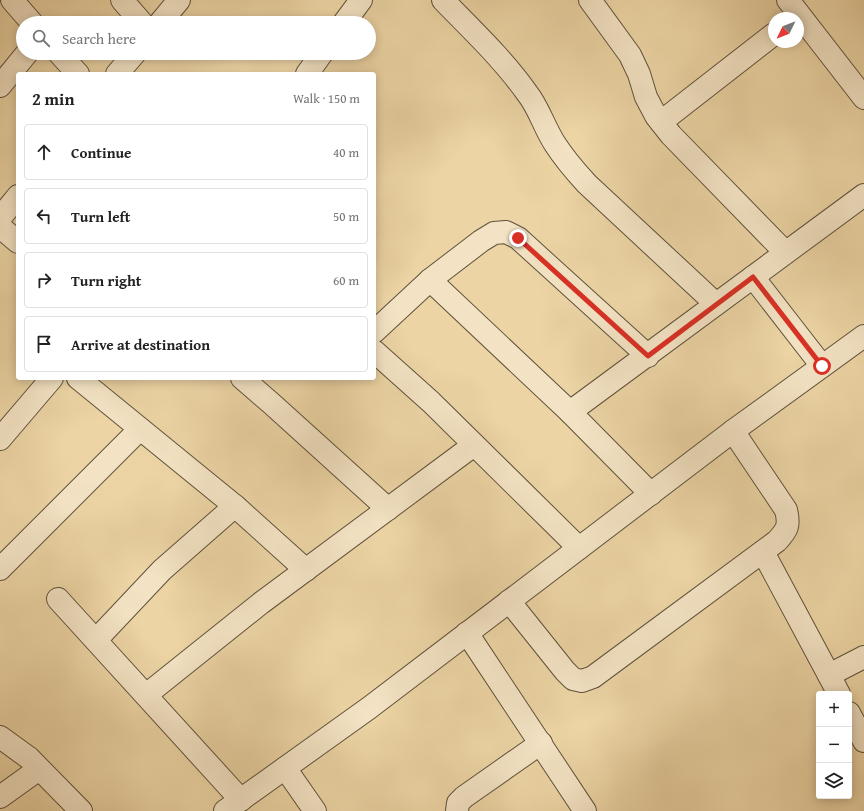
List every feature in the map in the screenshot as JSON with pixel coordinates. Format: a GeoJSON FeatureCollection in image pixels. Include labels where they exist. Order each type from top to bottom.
{"type":"FeatureCollection","features":[{"type":"Feature","properties":{"kind":"street"},"geometry":{"type":"LineString","coordinates":[[0,9],[11,0],[26,16]]}},
{"type":"Feature","properties":{"kind":"street"},"geometry":{"type":"LineString","coordinates":[[122,0],[136,16]]}},
{"type":"Feature","properties":{"kind":"street"},"geometry":{"type":"LineString","coordinates":[[166,16],[179,0]]}},
{"type":"Feature","properties":{"kind":"street"},"geometry":{"type":"LineString","coordinates":[[349,16],[361,0]]}},
{"type":"Feature","properties":{"kind":"street"},"geometry":{"type":"LineString","coordinates":[[443,0],[512,73],[540,113],[554,142],[568,163],[587,184],[716,304]]}},
{"type":"Feature","properties":{"kind":"street"},"geometry":{"type":"LineString","coordinates":[[590,0],[630,55],[639,74],[646,97],[656,116],[671,135],[785,252]]}},
{"type":"Feature","properties":{"kind":"street"},"geometry":{"type":"LineString","coordinates":[[794,11],[864,98]]}},
{"type":"Feature","properties":{"kind":"street"},"geometry":{"type":"LineString","coordinates":[[661,122],[768,39]]}},
{"type":"Feature","properties":{"kind":"street"},"geometry":{"type":"LineString","coordinates":[[0,86],[21,60]]}},
{"type":"Feature","properties":{"kind":"street"},"geometry":{"type":"LineString","coordinates":[[65,60],[76,72]]}},
{"type":"Feature","properties":{"kind":"street"},"geometry":{"type":"LineString","coordinates":[[119,72],[128,60]]}},
{"type":"Feature","properties":{"kind":"street"},"geometry":{"type":"LineString","coordinates":[[308,72],[317,60]]}},
{"type":"Feature","properties":{"kind":"street"},"geometry":{"type":"LineString","coordinates":[[570,412],[648,356],[785,252],[864,195]]}},
{"type":"Feature","properties":{"kind":"street"},"geometry":{"type":"LineString","coordinates":[[0,218],[16,198]]}},
{"type":"Feature","properties":{"kind":"street"},"geometry":{"type":"LineString","coordinates":[[0,227],[16,240]]}},
{"type":"Feature","properties":{"kind":"street"},"geometry":{"type":"LineString","coordinates":[[376,330],[430,280],[481,241],[494,233],[506,232],[518,238],[648,356]]}},
{"type":"Feature","properties":{"kind":"street"},"geometry":{"type":"LineString","coordinates":[[753,277],[822,366]]}},
{"type":"Feature","properties":{"kind":"street"},"geometry":{"type":"LineString","coordinates":[[430,280],[570,412],[651,494]]}},
{"type":"Feature","properties":{"kind":"street"},"geometry":{"type":"LineString","coordinates":[[58,599],[146,695],[233,805],[369,708],[733,431],[864,336]]}},
{"type":"Feature","properties":{"kind":"street"},"geometry":{"type":"LineString","coordinates":[[376,353],[431,402],[579,548]]}},
{"type":"Feature","properties":{"kind":"street"},"geometry":{"type":"LineString","coordinates":[[0,439],[50,380]]}},
{"type":"Feature","properties":{"kind":"street"},"geometry":{"type":"LineString","coordinates":[[80,380],[235,506],[306,570]]}},
{"type":"Feature","properties":{"kind":"street"},"geometry":{"type":"LineString","coordinates":[[244,380],[388,509]]}},
{"type":"Feature","properties":{"kind":"street"},"geometry":{"type":"LineString","coordinates":[[4,558],[140,429]]}},
{"type":"Feature","properties":{"kind":"street"},"geometry":{"type":"LineString","coordinates":[[509,601],[565,672],[573,679],[582,681],[593,677],[763,552],[777,541],[784,533],[789,522],[786,510],[733,431]]}},
{"type":"Feature","properties":{"kind":"street"},"geometry":{"type":"LineString","coordinates":[[146,695],[261,603],[474,445]]}},
{"type":"Feature","properties":{"kind":"street"},"geometry":{"type":"LineString","coordinates":[[96,640],[162,570],[235,506]]}},
{"type":"Feature","properties":{"kind":"street"},"geometry":{"type":"LineString","coordinates":[[763,552],[834,685],[864,657]]}},
{"type":"Feature","properties":{"kind":"street"},"geometry":{"type":"LineString","coordinates":[[467,633],[585,811]]}},
{"type":"Feature","properties":{"kind":"street"},"geometry":{"type":"LineString","coordinates":[[852,719],[864,742]]}},
{"type":"Feature","properties":{"kind":"street"},"geometry":{"type":"LineString","coordinates":[[0,737],[40,768],[81,811]]}},
{"type":"Feature","properties":{"kind":"street"},"geometry":{"type":"LineString","coordinates":[[457,811],[458,803],[464,797],[541,743]]}},
{"type":"Feature","properties":{"kind":"street"},"geometry":{"type":"LineString","coordinates":[[0,797],[40,768]]}},
{"type":"Feature","properties":{"kind":"street"},"geometry":{"type":"LineString","coordinates":[[286,768],[315,811]]}},
{"type":"Feature","properties":{"kind":"route"},"geometry":{"type":"LineString","coordinates":[[518,238],[648,356],[753,277],[822,366]]}}]}
